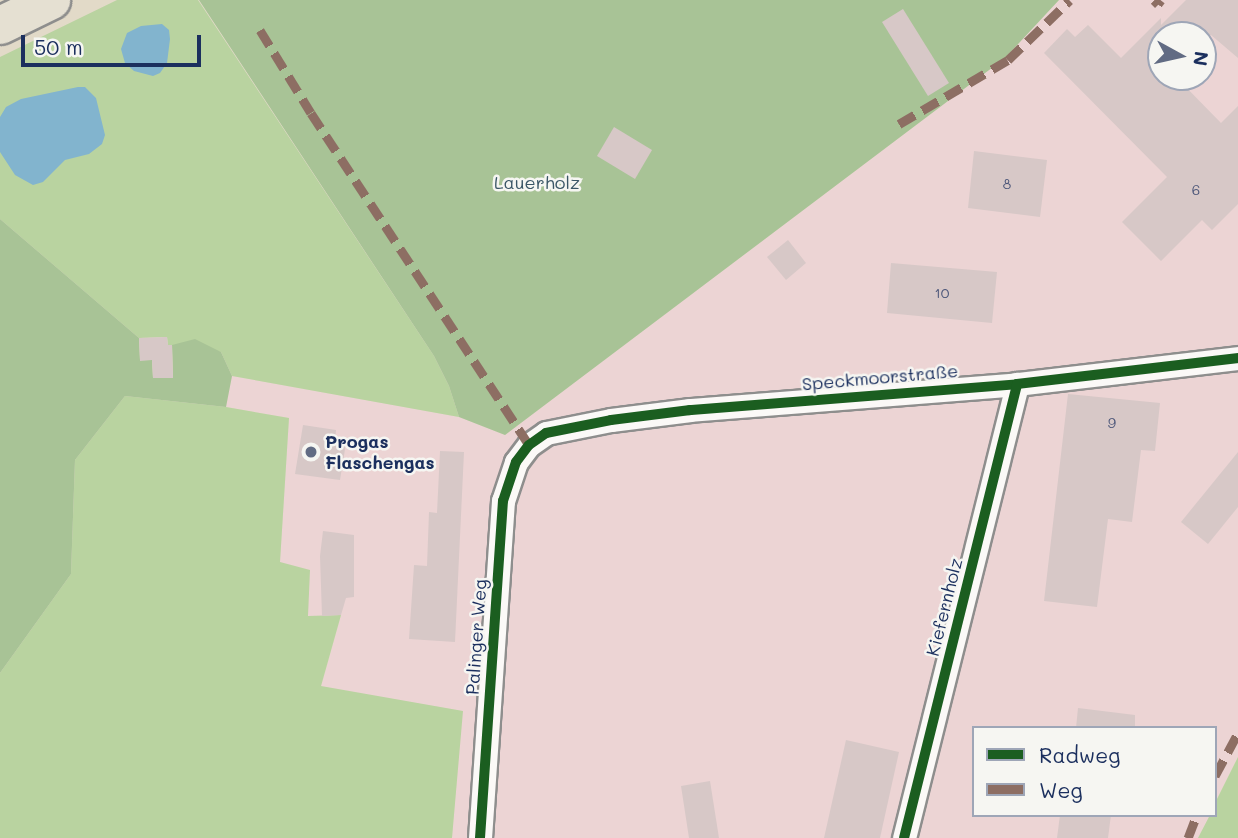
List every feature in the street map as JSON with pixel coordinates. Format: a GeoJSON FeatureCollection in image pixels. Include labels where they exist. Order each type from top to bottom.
{"type":"FeatureCollection","features":[{"type":"Feature","properties":{"kind":"main road"},"geometry":{"type":"LineString","coordinates":[[0,25],[51,0]]}},
{"type":"Feature","properties":{"kind":"street","name":"Speckmoorstraße"},"geometry":{"type":"LineString","coordinates":[[529,444],[546,433],[611,420],[690,410],[1017,384],[1238,358]]}},
{"type":"Feature","properties":{"kind":"street","name":"Kiefernholz"},"geometry":{"type":"LineString","coordinates":[[904,838],[1017,384]]}},
{"type":"Feature","properties":{"kind":"street","name":"Palinger Weg"},"geometry":{"type":"LineString","coordinates":[[480,838],[503,501],[516,463],[529,444]]}},
{"type":"Feature","properties":{"kind":"shaded area"},"geometry":{"type":"Polygon","coordinates":[[[1059,0],[1238,0],[1238,757],[1217,799],[1217,726],[972,726],[972,817],[1209,817],[1198,838],[452,838],[462,711],[321,687],[341,616],[308,616],[280,562],[289,418],[226,407],[232,376],[459,417],[505,435],[1005,58],[1059,0]]]}},
{"type":"Feature","properties":{"kind":"green space"},"geometry":{"type":"Polygon","coordinates":[[[117,0],[198,0],[434,356],[449,386],[459,417],[232,376],[221,352],[168,345],[167,337],[139,338],[0,219],[0,57],[117,0]]]}},
{"type":"Feature","properties":{"kind":"green space","name":"Lauerholz"},"geometry":{"type":"Polygon","coordinates":[[[199,0],[1059,0],[1005,58],[505,435],[459,417],[449,386],[434,356],[199,0]]]}},
{"type":"Feature","properties":{"kind":"green space"},"geometry":{"type":"Polygon","coordinates":[[[0,219],[139,338],[140,360],[152,360],[153,378],[173,377],[172,345],[195,339],[221,352],[232,376],[226,407],[125,396],[75,460],[71,574],[0,673],[0,219]]]}},
{"type":"Feature","properties":{"kind":"green space"},"geometry":{"type":"Polygon","coordinates":[[[125,396],[226,407],[289,418],[280,562],[310,570],[308,616],[341,615],[321,686],[463,711],[452,838],[0,838],[0,673],[71,574],[75,460],[125,396]]]}},
{"type":"Feature","properties":{"kind":"green space"},"geometry":{"type":"Polygon","coordinates":[[[1238,757],[1238,838],[1198,838],[1209,817],[1217,817],[1217,799],[1238,757]]]}},
{"type":"Feature","properties":{"kind":"water"},"geometry":{"type":"Polygon","coordinates":[[[162,24],[169,30],[167,63],[160,73],[153,76],[134,71],[125,63],[121,49],[127,33],[141,26],[162,24]]]}},
{"type":"Feature","properties":{"kind":"water"},"geometry":{"type":"Polygon","coordinates":[[[85,87],[96,98],[105,135],[102,144],[89,154],[65,160],[43,182],[33,185],[15,175],[0,152],[0,117],[6,107],[21,99],[85,87]]]}},
{"type":"Feature","properties":{"kind":"building"},"geometry":{"type":"Polygon","coordinates":[[[1186,0],[1238,0],[1238,58],[1217,40],[1217,21],[1165,21],[1186,0]]]}},
{"type":"Feature","properties":{"kind":"building"},"geometry":{"type":"Polygon","coordinates":[[[903,9],[949,83],[928,96],[882,22],[903,9]]]}},
{"type":"Feature","properties":{"kind":"building"},"geometry":{"type":"Polygon","coordinates":[[[1088,25],[1121,58],[1147,32],[1147,91],[1190,91],[1221,123],[1238,106],[1238,204],[1212,230],[1202,220],[1161,261],[1122,222],[1167,177],[1044,53],[1067,29],[1075,37],[1088,25]]]}},
{"type":"Feature","properties":{"kind":"building"},"geometry":{"type":"Polygon","coordinates":[[[614,127],[652,150],[635,179],[597,156],[614,127]]]}},
{"type":"Feature","properties":{"kind":"building"},"geometry":{"type":"Polygon","coordinates":[[[974,151],[1047,160],[1040,217],[968,208],[974,151]]]}},
{"type":"Feature","properties":{"kind":"building"},"geometry":{"type":"Polygon","coordinates":[[[788,240],[806,263],[786,280],[767,257],[788,240]]]}},
{"type":"Feature","properties":{"kind":"building"},"geometry":{"type":"Polygon","coordinates":[[[891,263],[997,272],[992,323],[887,313],[891,263]]]}},
{"type":"Feature","properties":{"kind":"building"},"geometry":{"type":"Polygon","coordinates":[[[167,337],[168,345],[172,345],[173,378],[153,378],[152,360],[140,361],[139,338],[167,337]]]}},
{"type":"Feature","properties":{"kind":"building"},"geometry":{"type":"Polygon","coordinates":[[[1068,394],[1160,403],[1155,451],[1141,450],[1132,522],[1108,519],[1097,607],[1044,601],[1068,394]]]}},
{"type":"Feature","properties":{"kind":"building"},"geometry":{"type":"Polygon","coordinates":[[[303,425],[336,430],[335,441],[346,443],[340,480],[295,474],[303,425]]]}},
{"type":"Feature","properties":{"kind":"building"},"geometry":{"type":"Polygon","coordinates":[[[440,451],[464,452],[455,642],[409,639],[414,565],[427,566],[429,512],[437,513],[440,451]]]}},
{"type":"Feature","properties":{"kind":"building"},"geometry":{"type":"Polygon","coordinates":[[[1238,452],[1238,507],[1208,544],[1181,522],[1238,452]]]}},
{"type":"Feature","properties":{"kind":"building"},"geometry":{"type":"Polygon","coordinates":[[[323,531],[354,535],[354,597],[346,598],[341,615],[322,616],[320,556],[323,531]]]}},
{"type":"Feature","properties":{"kind":"building"},"geometry":{"type":"Polygon","coordinates":[[[1078,708],[1135,715],[1135,726],[1076,726],[1078,708]]]}},
{"type":"Feature","properties":{"kind":"building"},"geometry":{"type":"Polygon","coordinates":[[[846,740],[899,752],[880,838],[824,838],[846,740]]]}},
{"type":"Feature","properties":{"kind":"building"},"geometry":{"type":"Polygon","coordinates":[[[710,781],[719,838],[689,838],[681,786],[710,781]]]}},
{"type":"Feature","properties":{"kind":"building"},"geometry":{"type":"Polygon","coordinates":[[[1060,817],[1111,817],[1108,838],[1057,838],[1060,817]]]}},
{"type":"Feature","properties":{"kind":"marked path"},"geometry":{"type":"LineString","coordinates":[[899,124],[1008,60],[1070,0]]}},
{"type":"Feature","properties":{"kind":"marked path"},"geometry":{"type":"LineString","coordinates":[[1154,0],[1158,4],[1161,0]]}},
{"type":"Feature","properties":{"kind":"marked path"},"geometry":{"type":"LineString","coordinates":[[260,30],[311,113],[529,445]]}},
{"type":"Feature","properties":{"kind":"marked path"},"geometry":{"type":"LineString","coordinates":[[1217,772],[1238,733]]}},
{"type":"Feature","properties":{"kind":"marked path"},"geometry":{"type":"LineString","coordinates":[[1188,838],[1196,817]]}},
{"type":"Feature","properties":{"kind":"cycle path"},"geometry":{"type":"LineString","coordinates":[[480,838],[503,501],[516,462],[529,445],[546,433],[611,420],[690,410],[1017,384],[1238,358]]}},
{"type":"Feature","properties":{"kind":"cycle path"},"geometry":{"type":"LineString","coordinates":[[904,838],[1017,384]]}},
{"type":"Feature","properties":{"kind":"place","name":"Progas Flaschengas"},"geometry":{"type":"Point","coordinates":[311,452]}}]}
